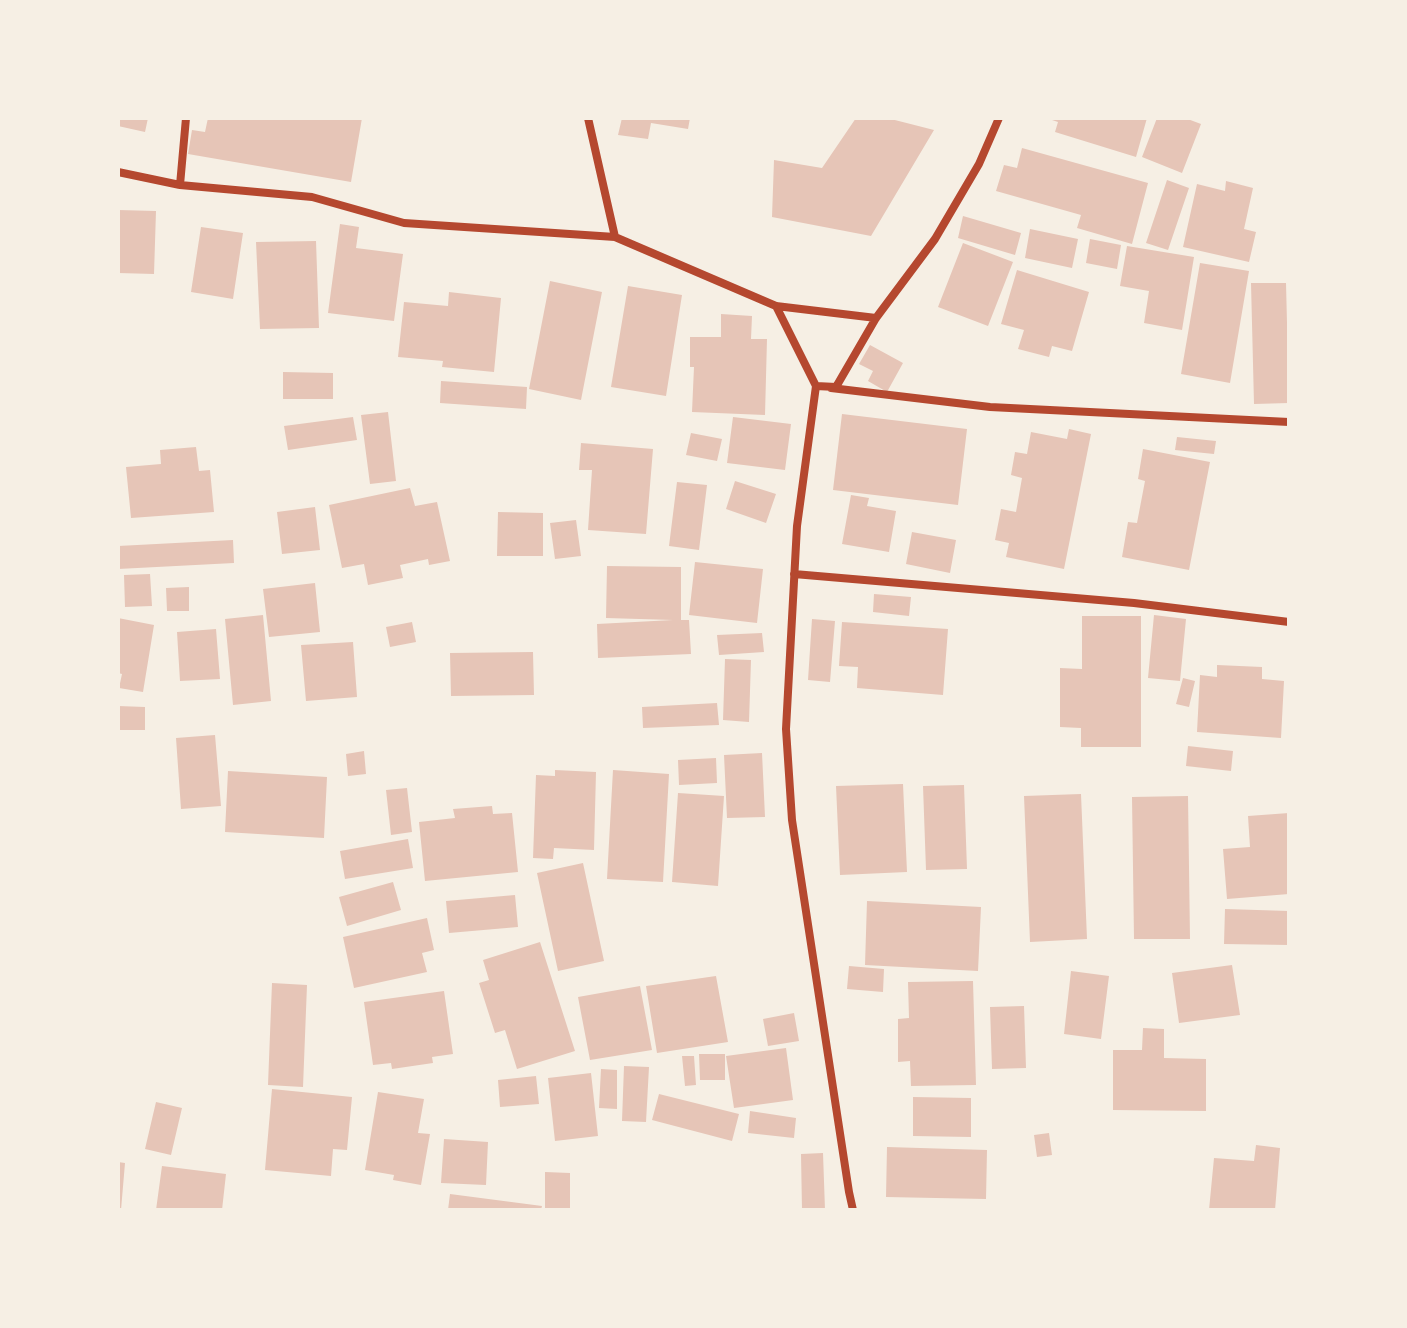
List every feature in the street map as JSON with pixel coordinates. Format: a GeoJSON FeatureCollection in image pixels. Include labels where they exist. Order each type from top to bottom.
{"type":"FeatureCollection","features":[{"type":"Feature","properties":{"kind":"street"},"geometry":{"type":"LineString","coordinates":[[180,185],[186,118]]}},
{"type":"Feature","properties":{"kind":"street"},"geometry":{"type":"LineString","coordinates":[[588,118],[615,237]]}},
{"type":"Feature","properties":{"kind":"street"},"geometry":{"type":"LineString","coordinates":[[816,386],[836,387],[876,318],[935,239],[979,164],[999,118]]}},
{"type":"Feature","properties":{"kind":"street"},"geometry":{"type":"LineString","coordinates":[[118,172],[180,185],[312,197],[404,223],[615,237],[776,306],[876,318]]}},
{"type":"Feature","properties":{"kind":"street"},"geometry":{"type":"LineString","coordinates":[[776,306],[816,386],[797,526],[786,729],[792,820],[853,1210]]}},
{"type":"Feature","properties":{"kind":"street"},"geometry":{"type":"LineString","coordinates":[[816,386],[990,407],[1289,422]]}},
{"type":"Feature","properties":{"kind":"street"},"geometry":{"type":"LineString","coordinates":[[794,574],[1134,603],[1289,622]]}},
{"type":"Feature","properties":{"kind":"building"},"geometry":{"type":"Polygon","coordinates":[[[118,118],[148,118],[145,132],[118,126],[118,118]]]}},
{"type":"Feature","properties":{"kind":"building"},"geometry":{"type":"Polygon","coordinates":[[[208,118],[362,118],[351,182],[188,154],[192,130],[205,132],[208,118]]]}},
{"type":"Feature","properties":{"kind":"building"},"geometry":{"type":"Polygon","coordinates":[[[622,118],[690,118],[688,129],[651,123],[648,139],[618,135],[622,118]]]}},
{"type":"Feature","properties":{"kind":"building"},"geometry":{"type":"Polygon","coordinates":[[[856,118],[887,118],[934,130],[871,236],[772,217],[774,160],[822,168],[856,118]]]}},
{"type":"Feature","properties":{"kind":"building"},"geometry":{"type":"Polygon","coordinates":[[[1046,118],[1147,118],[1136,157],[1055,132],[1058,122],[1046,118]]]}},
{"type":"Feature","properties":{"kind":"building"},"geometry":{"type":"Polygon","coordinates":[[[1157,118],[1185,118],[1201,124],[1182,173],[1142,157],[1157,118]]]}},
{"type":"Feature","properties":{"kind":"building"},"geometry":{"type":"Polygon","coordinates":[[[1022,148],[1148,183],[1132,244],[1077,228],[1081,215],[996,191],[1004,165],[1017,168],[1022,148]]]}},
{"type":"Feature","properties":{"kind":"building"},"geometry":{"type":"Polygon","coordinates":[[[1167,180],[1189,188],[1168,250],[1146,243],[1167,180]]]}},
{"type":"Feature","properties":{"kind":"building"},"geometry":{"type":"Polygon","coordinates":[[[1226,181],[1253,188],[1244,229],[1256,232],[1249,262],[1183,247],[1197,184],[1225,191],[1226,181]]]}},
{"type":"Feature","properties":{"kind":"building"},"geometry":{"type":"Polygon","coordinates":[[[118,210],[156,211],[154,274],[118,273],[118,210]]]}},
{"type":"Feature","properties":{"kind":"building"},"geometry":{"type":"Polygon","coordinates":[[[963,216],[1021,233],[1015,255],[958,238],[963,216]]]}},
{"type":"Feature","properties":{"kind":"building"},"geometry":{"type":"Polygon","coordinates":[[[340,224],[359,227],[356,248],[403,254],[394,321],[328,313],[340,224]]]}},
{"type":"Feature","properties":{"kind":"building"},"geometry":{"type":"Polygon","coordinates":[[[201,227],[243,233],[233,299],[191,292],[201,227]]]}},
{"type":"Feature","properties":{"kind":"building"},"geometry":{"type":"Polygon","coordinates":[[[1030,229],[1078,239],[1072,268],[1025,258],[1030,229]]]}},
{"type":"Feature","properties":{"kind":"building"},"geometry":{"type":"Polygon","coordinates":[[[1090,239],[1121,245],[1117,269],[1086,263],[1090,239]]]}},
{"type":"Feature","properties":{"kind":"building"},"geometry":{"type":"Polygon","coordinates":[[[316,241],[319,328],[260,329],[256,242],[316,241]]]}},
{"type":"Feature","properties":{"kind":"building"},"geometry":{"type":"Polygon","coordinates":[[[963,243],[1013,262],[988,326],[938,307],[963,243]]]}},
{"type":"Feature","properties":{"kind":"building"},"geometry":{"type":"Polygon","coordinates":[[[1127,246],[1194,257],[1182,330],[1144,323],[1149,291],[1120,286],[1127,246]]]}},
{"type":"Feature","properties":{"kind":"building"},"geometry":{"type":"Polygon","coordinates":[[[1200,263],[1249,271],[1230,383],[1181,374],[1200,263]]]}},
{"type":"Feature","properties":{"kind":"building"},"geometry":{"type":"Polygon","coordinates":[[[1017,270],[1089,292],[1072,351],[1052,346],[1049,357],[1018,349],[1024,330],[1001,324],[1017,270]]]}},
{"type":"Feature","properties":{"kind":"building"},"geometry":{"type":"Polygon","coordinates":[[[550,281],[602,292],[581,400],[529,389],[550,281]]]}},
{"type":"Feature","properties":{"kind":"building"},"geometry":{"type":"Polygon","coordinates":[[[1251,283],[1286,283],[1289,403],[1254,404],[1251,283]]]}},
{"type":"Feature","properties":{"kind":"building"},"geometry":{"type":"Polygon","coordinates":[[[628,286],[682,295],[666,396],[611,387],[628,286]]]}},
{"type":"Feature","properties":{"kind":"building"},"geometry":{"type":"Polygon","coordinates":[[[449,292],[501,298],[494,372],[442,367],[443,361],[398,357],[404,302],[448,306],[449,292]]]}},
{"type":"Feature","properties":{"kind":"building"},"geometry":{"type":"Polygon","coordinates":[[[721,314],[752,316],[751,339],[767,339],[765,415],[692,412],[694,367],[690,367],[690,337],[721,337],[721,314]]]}},
{"type":"Feature","properties":{"kind":"building"},"geometry":{"type":"Polygon","coordinates":[[[870,345],[903,363],[887,392],[868,381],[873,371],[859,364],[870,345]]]}},
{"type":"Feature","properties":{"kind":"building"},"geometry":{"type":"Polygon","coordinates":[[[283,372],[333,373],[333,399],[283,399],[283,372]]]}},
{"type":"Feature","properties":{"kind":"building"},"geometry":{"type":"Polygon","coordinates":[[[441,381],[527,387],[526,409],[440,403],[441,381]]]}},
{"type":"Feature","properties":{"kind":"building"},"geometry":{"type":"Polygon","coordinates":[[[388,412],[396,481],[370,484],[361,415],[388,412]]]}},
{"type":"Feature","properties":{"kind":"building"},"geometry":{"type":"Polygon","coordinates":[[[842,414],[967,429],[958,505],[833,490],[842,414]]]}},
{"type":"Feature","properties":{"kind":"building"},"geometry":{"type":"Polygon","coordinates":[[[353,417],[357,440],[288,450],[284,426],[353,417]]]}},
{"type":"Feature","properties":{"kind":"building"},"geometry":{"type":"Polygon","coordinates":[[[733,417],[791,424],[785,470],[727,463],[733,417]]]}},
{"type":"Feature","properties":{"kind":"building"},"geometry":{"type":"Polygon","coordinates":[[[1069,429],[1091,434],[1064,569],[1006,557],[1009,543],[995,540],[1001,509],[1016,512],[1022,478],[1011,475],[1015,452],[1027,454],[1031,432],[1067,439],[1069,429]]]}},
{"type":"Feature","properties":{"kind":"building"},"geometry":{"type":"Polygon","coordinates":[[[691,433],[722,439],[717,461],[686,455],[691,433]]]}},
{"type":"Feature","properties":{"kind":"building"},"geometry":{"type":"Polygon","coordinates":[[[1177,437],[1216,441],[1214,454],[1175,450],[1177,437]]]}},
{"type":"Feature","properties":{"kind":"building"},"geometry":{"type":"Polygon","coordinates":[[[581,443],[653,449],[646,534],[588,530],[592,470],[579,470],[581,443]]]}},
{"type":"Feature","properties":{"kind":"building"},"geometry":{"type":"Polygon","coordinates":[[[196,447],[199,471],[210,470],[214,512],[131,518],[126,467],[161,464],[160,450],[196,447]]]}},
{"type":"Feature","properties":{"kind":"building"},"geometry":{"type":"Polygon","coordinates":[[[1143,449],[1210,462],[1189,570],[1122,557],[1128,522],[1137,523],[1145,481],[1138,479],[1143,449]]]}},
{"type":"Feature","properties":{"kind":"building"},"geometry":{"type":"Polygon","coordinates":[[[735,481],[776,494],[766,523],[726,509],[735,481]]]}},
{"type":"Feature","properties":{"kind":"building"},"geometry":{"type":"Polygon","coordinates":[[[677,482],[707,485],[699,550],[669,546],[677,482]]]}},
{"type":"Feature","properties":{"kind":"building"},"geometry":{"type":"Polygon","coordinates":[[[410,488],[415,506],[437,502],[450,561],[429,565],[428,559],[400,565],[403,578],[368,585],[364,564],[342,568],[329,505],[410,488]]]}},
{"type":"Feature","properties":{"kind":"building"},"geometry":{"type":"Polygon","coordinates":[[[851,495],[869,498],[867,506],[896,511],[889,552],[842,544],[851,495]]]}},
{"type":"Feature","properties":{"kind":"building"},"geometry":{"type":"Polygon","coordinates":[[[315,507],[320,550],[282,554],[277,512],[315,507]]]}},
{"type":"Feature","properties":{"kind":"building"},"geometry":{"type":"Polygon","coordinates":[[[498,512],[543,513],[543,556],[497,556],[498,512]]]}},
{"type":"Feature","properties":{"kind":"building"},"geometry":{"type":"Polygon","coordinates":[[[576,520],[581,556],[555,559],[550,523],[576,520]]]}},
{"type":"Feature","properties":{"kind":"building"},"geometry":{"type":"Polygon","coordinates":[[[912,532],[956,540],[950,573],[906,564],[912,532]]]}},
{"type":"Feature","properties":{"kind":"building"},"geometry":{"type":"Polygon","coordinates":[[[233,540],[234,563],[118,569],[118,546],[233,540]]]}},
{"type":"Feature","properties":{"kind":"building"},"geometry":{"type":"Polygon","coordinates":[[[695,562],[763,569],[757,623],[689,615],[695,562]]]}},
{"type":"Feature","properties":{"kind":"building"},"geometry":{"type":"Polygon","coordinates":[[[607,566],[681,567],[681,620],[689,620],[691,654],[598,658],[597,624],[673,620],[606,618],[607,566]]]}},
{"type":"Feature","properties":{"kind":"building"},"geometry":{"type":"Polygon","coordinates":[[[150,574],[152,606],[125,607],[124,575],[150,574]]]}},
{"type":"Feature","properties":{"kind":"building"},"geometry":{"type":"Polygon","coordinates":[[[315,583],[320,632],[269,637],[263,589],[315,583]]]}},
{"type":"Feature","properties":{"kind":"building"},"geometry":{"type":"Polygon","coordinates":[[[189,587],[189,611],[167,611],[166,588],[189,587]]]}},
{"type":"Feature","properties":{"kind":"building"},"geometry":{"type":"Polygon","coordinates":[[[874,594],[911,597],[909,616],[873,612],[874,594]]]}},
{"type":"Feature","properties":{"kind":"building"},"geometry":{"type":"Polygon","coordinates":[[[263,615],[271,701],[233,705],[225,619],[263,615]]]}},
{"type":"Feature","properties":{"kind":"building"},"geometry":{"type":"Polygon","coordinates":[[[1154,615],[1186,619],[1180,681],[1148,678],[1154,615]]]}},
{"type":"Feature","properties":{"kind":"building"},"geometry":{"type":"Polygon","coordinates":[[[1082,616],[1141,616],[1141,747],[1081,747],[1081,728],[1060,727],[1060,668],[1082,669],[1082,616]]]}},
{"type":"Feature","properties":{"kind":"building"},"geometry":{"type":"Polygon","coordinates":[[[118,618],[154,625],[143,692],[119,688],[122,674],[118,673],[118,618]]]}},
{"type":"Feature","properties":{"kind":"building"},"geometry":{"type":"Polygon","coordinates":[[[812,619],[835,621],[830,682],[808,680],[812,619]]]}},
{"type":"Feature","properties":{"kind":"building"},"geometry":{"type":"Polygon","coordinates":[[[412,622],[416,642],[390,647],[386,627],[412,622]]]}},
{"type":"Feature","properties":{"kind":"building"},"geometry":{"type":"Polygon","coordinates":[[[842,622],[948,629],[943,695],[857,688],[858,667],[839,666],[842,622]]]}},
{"type":"Feature","properties":{"kind":"building"},"geometry":{"type":"Polygon","coordinates":[[[216,629],[220,679],[180,681],[177,632],[216,629]]]}},
{"type":"Feature","properties":{"kind":"building"},"geometry":{"type":"Polygon","coordinates":[[[762,633],[764,652],[719,655],[717,635],[762,633]]]}},
{"type":"Feature","properties":{"kind":"building"},"geometry":{"type":"Polygon","coordinates":[[[353,642],[357,697],[306,701],[301,645],[353,642]]]}},
{"type":"Feature","properties":{"kind":"building"},"geometry":{"type":"Polygon","coordinates":[[[533,652],[534,695],[451,696],[450,653],[533,652]]]}},
{"type":"Feature","properties":{"kind":"building"},"geometry":{"type":"Polygon","coordinates":[[[725,659],[751,660],[749,722],[723,720],[725,659]]]}},
{"type":"Feature","properties":{"kind":"building"},"geometry":{"type":"Polygon","coordinates":[[[1217,665],[1262,667],[1262,679],[1284,681],[1281,738],[1197,732],[1200,675],[1217,677],[1217,665]]]}},
{"type":"Feature","properties":{"kind":"building"},"geometry":{"type":"Polygon","coordinates":[[[1183,678],[1195,681],[1189,707],[1176,704],[1183,678]]]}},
{"type":"Feature","properties":{"kind":"building"},"geometry":{"type":"Polygon","coordinates":[[[717,703],[719,725],[643,728],[642,707],[717,703]]]}},
{"type":"Feature","properties":{"kind":"building"},"geometry":{"type":"Polygon","coordinates":[[[118,706],[145,707],[145,730],[118,730],[118,706]]]}},
{"type":"Feature","properties":{"kind":"building"},"geometry":{"type":"Polygon","coordinates":[[[215,735],[221,806],[181,809],[176,738],[215,735]]]}},
{"type":"Feature","properties":{"kind":"building"},"geometry":{"type":"Polygon","coordinates":[[[1188,746],[1233,751],[1231,771],[1186,766],[1188,746]]]}},
{"type":"Feature","properties":{"kind":"building"},"geometry":{"type":"Polygon","coordinates":[[[364,751],[366,774],[348,776],[346,754],[364,751]]]}},
{"type":"Feature","properties":{"kind":"building"},"geometry":{"type":"Polygon","coordinates":[[[762,753],[765,817],[727,818],[724,755],[762,753]]]}},
{"type":"Feature","properties":{"kind":"building"},"geometry":{"type":"Polygon","coordinates":[[[716,758],[717,783],[679,785],[678,760],[716,758]]]}},
{"type":"Feature","properties":{"kind":"building"},"geometry":{"type":"Polygon","coordinates":[[[555,770],[596,772],[594,850],[554,848],[553,859],[533,858],[536,775],[555,776],[555,770]]]}},
{"type":"Feature","properties":{"kind":"building"},"geometry":{"type":"Polygon","coordinates":[[[613,770],[669,774],[663,882],[607,879],[613,770]]]}},
{"type":"Feature","properties":{"kind":"building"},"geometry":{"type":"Polygon","coordinates":[[[228,771],[327,777],[324,838],[225,832],[228,771]]]}},
{"type":"Feature","properties":{"kind":"building"},"geometry":{"type":"Polygon","coordinates":[[[903,784],[907,872],[840,875],[836,786],[903,784]]]}},
{"type":"Feature","properties":{"kind":"building"},"geometry":{"type":"Polygon","coordinates":[[[964,785],[967,869],[926,870],[923,786],[964,785]]]}},
{"type":"Feature","properties":{"kind":"building"},"geometry":{"type":"Polygon","coordinates":[[[407,788],[412,832],[391,835],[386,790],[407,788]]]}},
{"type":"Feature","properties":{"kind":"building"},"geometry":{"type":"Polygon","coordinates":[[[678,793],[724,796],[718,886],[672,882],[678,793]]]}},
{"type":"Feature","properties":{"kind":"building"},"geometry":{"type":"Polygon","coordinates":[[[1081,794],[1087,939],[1030,942],[1024,796],[1081,794]]]}},
{"type":"Feature","properties":{"kind":"building"},"geometry":{"type":"Polygon","coordinates":[[[1188,796],[1190,939],[1134,939],[1132,797],[1188,796]]]}},
{"type":"Feature","properties":{"kind":"building"},"geometry":{"type":"Polygon","coordinates":[[[492,806],[493,814],[512,813],[518,872],[425,881],[419,822],[455,818],[453,809],[492,806]]]}},
{"type":"Feature","properties":{"kind":"building"},"geometry":{"type":"Polygon","coordinates":[[[1289,813],[1289,894],[1227,899],[1223,849],[1250,847],[1248,816],[1289,813]]]}},
{"type":"Feature","properties":{"kind":"building"},"geometry":{"type":"Polygon","coordinates":[[[408,839],[413,868],[345,879],[340,851],[408,839]]]}},
{"type":"Feature","properties":{"kind":"building"},"geometry":{"type":"Polygon","coordinates":[[[583,863],[604,961],[558,971],[537,873],[583,863]]]}},
{"type":"Feature","properties":{"kind":"building"},"geometry":{"type":"Polygon","coordinates":[[[393,882],[401,910],[347,926],[339,897],[393,882]]]}},
{"type":"Feature","properties":{"kind":"building"},"geometry":{"type":"Polygon","coordinates":[[[515,895],[518,927],[449,933],[446,901],[515,895]]]}},
{"type":"Feature","properties":{"kind":"building"},"geometry":{"type":"Polygon","coordinates":[[[867,901],[981,907],[978,971],[865,965],[867,901]]]}},
{"type":"Feature","properties":{"kind":"building"},"geometry":{"type":"Polygon","coordinates":[[[1225,909],[1289,911],[1289,945],[1224,944],[1225,909]]]}},
{"type":"Feature","properties":{"kind":"building"},"geometry":{"type":"Polygon","coordinates":[[[427,918],[434,950],[422,953],[427,972],[354,988],[343,937],[427,918]]]}},
{"type":"Feature","properties":{"kind":"building"},"geometry":{"type":"Polygon","coordinates":[[[540,942],[575,1051],[517,1069],[505,1030],[495,1033],[479,983],[489,980],[483,960],[540,942]]]}},
{"type":"Feature","properties":{"kind":"building"},"geometry":{"type":"Polygon","coordinates":[[[1232,965],[1240,1015],[1179,1023],[1172,973],[1232,965]]]}},
{"type":"Feature","properties":{"kind":"building"},"geometry":{"type":"Polygon","coordinates":[[[849,966],[884,969],[883,992],[847,989],[849,966]]]}},
{"type":"Feature","properties":{"kind":"building"},"geometry":{"type":"Polygon","coordinates":[[[1071,971],[1109,976],[1101,1039],[1064,1034],[1071,971]]]}},
{"type":"Feature","properties":{"kind":"building"},"geometry":{"type":"Polygon","coordinates":[[[716,976],[728,1042],[657,1053],[646,986],[716,976]]]}},
{"type":"Feature","properties":{"kind":"building"},"geometry":{"type":"Polygon","coordinates":[[[973,981],[976,1085],[911,1086],[910,1061],[898,1062],[898,1019],[909,1018],[908,982],[973,981]]]}},
{"type":"Feature","properties":{"kind":"building"},"geometry":{"type":"Polygon","coordinates":[[[272,983],[307,985],[303,1087],[268,1085],[272,983]]]}},
{"type":"Feature","properties":{"kind":"building"},"geometry":{"type":"Polygon","coordinates":[[[640,986],[652,1050],[590,1060],[578,997],[640,986]]]}},
{"type":"Feature","properties":{"kind":"building"},"geometry":{"type":"Polygon","coordinates":[[[444,991],[453,1054],[432,1057],[433,1063],[392,1069],[391,1063],[373,1065],[364,1002],[444,991]]]}},
{"type":"Feature","properties":{"kind":"building"},"geometry":{"type":"Polygon","coordinates":[[[1024,1006],[1026,1068],[992,1069],[990,1007],[1024,1006]]]}},
{"type":"Feature","properties":{"kind":"building"},"geometry":{"type":"Polygon","coordinates":[[[794,1013],[799,1041],[768,1046],[763,1019],[794,1013]]]}},
{"type":"Feature","properties":{"kind":"building"},"geometry":{"type":"Polygon","coordinates":[[[1143,1028],[1164,1029],[1164,1058],[1206,1059],[1206,1111],[1113,1110],[1113,1050],[1142,1050],[1143,1028]]]}},
{"type":"Feature","properties":{"kind":"building"},"geometry":{"type":"Polygon","coordinates":[[[786,1048],[793,1100],[734,1108],[726,1056],[786,1048]]]}},
{"type":"Feature","properties":{"kind":"building"},"geometry":{"type":"Polygon","coordinates":[[[699,1054],[725,1054],[725,1080],[700,1080],[699,1054]]]}},
{"type":"Feature","properties":{"kind":"building"},"geometry":{"type":"Polygon","coordinates":[[[682,1056],[694,1056],[696,1085],[685,1086],[682,1056]]]}},
{"type":"Feature","properties":{"kind":"building"},"geometry":{"type":"Polygon","coordinates":[[[624,1066],[649,1067],[646,1122],[622,1121],[624,1066]]]}},
{"type":"Feature","properties":{"kind":"building"},"geometry":{"type":"Polygon","coordinates":[[[601,1069],[617,1070],[617,1109],[599,1108],[601,1069]]]}},
{"type":"Feature","properties":{"kind":"building"},"geometry":{"type":"Polygon","coordinates":[[[591,1073],[598,1136],[555,1141],[548,1078],[591,1073]]]}},
{"type":"Feature","properties":{"kind":"building"},"geometry":{"type":"Polygon","coordinates":[[[536,1076],[539,1104],[500,1107],[498,1080],[536,1076]]]}},
{"type":"Feature","properties":{"kind":"building"},"geometry":{"type":"Polygon","coordinates":[[[272,1089],[352,1097],[347,1150],[333,1149],[331,1176],[265,1170],[272,1089]]]}},
{"type":"Feature","properties":{"kind":"building"},"geometry":{"type":"Polygon","coordinates":[[[378,1092],[424,1099],[418,1133],[430,1134],[421,1185],[393,1180],[394,1175],[365,1170],[378,1092]]]}},
{"type":"Feature","properties":{"kind":"building"},"geometry":{"type":"Polygon","coordinates":[[[659,1094],[739,1114],[732,1141],[652,1120],[659,1094]]]}},
{"type":"Feature","properties":{"kind":"building"},"geometry":{"type":"Polygon","coordinates":[[[913,1097],[971,1098],[971,1137],[913,1136],[913,1097]]]}},
{"type":"Feature","properties":{"kind":"building"},"geometry":{"type":"Polygon","coordinates":[[[156,1102],[182,1108],[171,1155],[145,1149],[156,1102]]]}},
{"type":"Feature","properties":{"kind":"building"},"geometry":{"type":"Polygon","coordinates":[[[750,1111],[796,1118],[794,1138],[748,1133],[750,1111]]]}},
{"type":"Feature","properties":{"kind":"building"},"geometry":{"type":"Polygon","coordinates":[[[1049,1133],[1052,1155],[1037,1157],[1034,1135],[1049,1133]]]}},
{"type":"Feature","properties":{"kind":"building"},"geometry":{"type":"Polygon","coordinates":[[[444,1139],[488,1142],[486,1185],[441,1183],[444,1139]]]}},
{"type":"Feature","properties":{"kind":"building"},"geometry":{"type":"Polygon","coordinates":[[[1256,1145],[1280,1148],[1275,1210],[1209,1210],[1214,1158],[1254,1161],[1256,1145]]]}},
{"type":"Feature","properties":{"kind":"building"},"geometry":{"type":"Polygon","coordinates":[[[887,1147],[987,1150],[986,1199],[886,1197],[887,1147]]]}},
{"type":"Feature","properties":{"kind":"building"},"geometry":{"type":"Polygon","coordinates":[[[823,1153],[825,1210],[802,1210],[801,1154],[823,1153]]]}},
{"type":"Feature","properties":{"kind":"building"},"geometry":{"type":"Polygon","coordinates":[[[118,1162],[125,1163],[121,1210],[118,1210],[118,1162]]]}},
{"type":"Feature","properties":{"kind":"building"},"geometry":{"type":"Polygon","coordinates":[[[162,1166],[226,1174],[222,1210],[156,1210],[162,1166]]]}},
{"type":"Feature","properties":{"kind":"building"},"geometry":{"type":"Polygon","coordinates":[[[545,1172],[570,1173],[570,1210],[545,1210],[545,1172]]]}},
{"type":"Feature","properties":{"kind":"building"},"geometry":{"type":"Polygon","coordinates":[[[450,1194],[542,1206],[541,1210],[448,1210],[450,1194]]]}}]}
